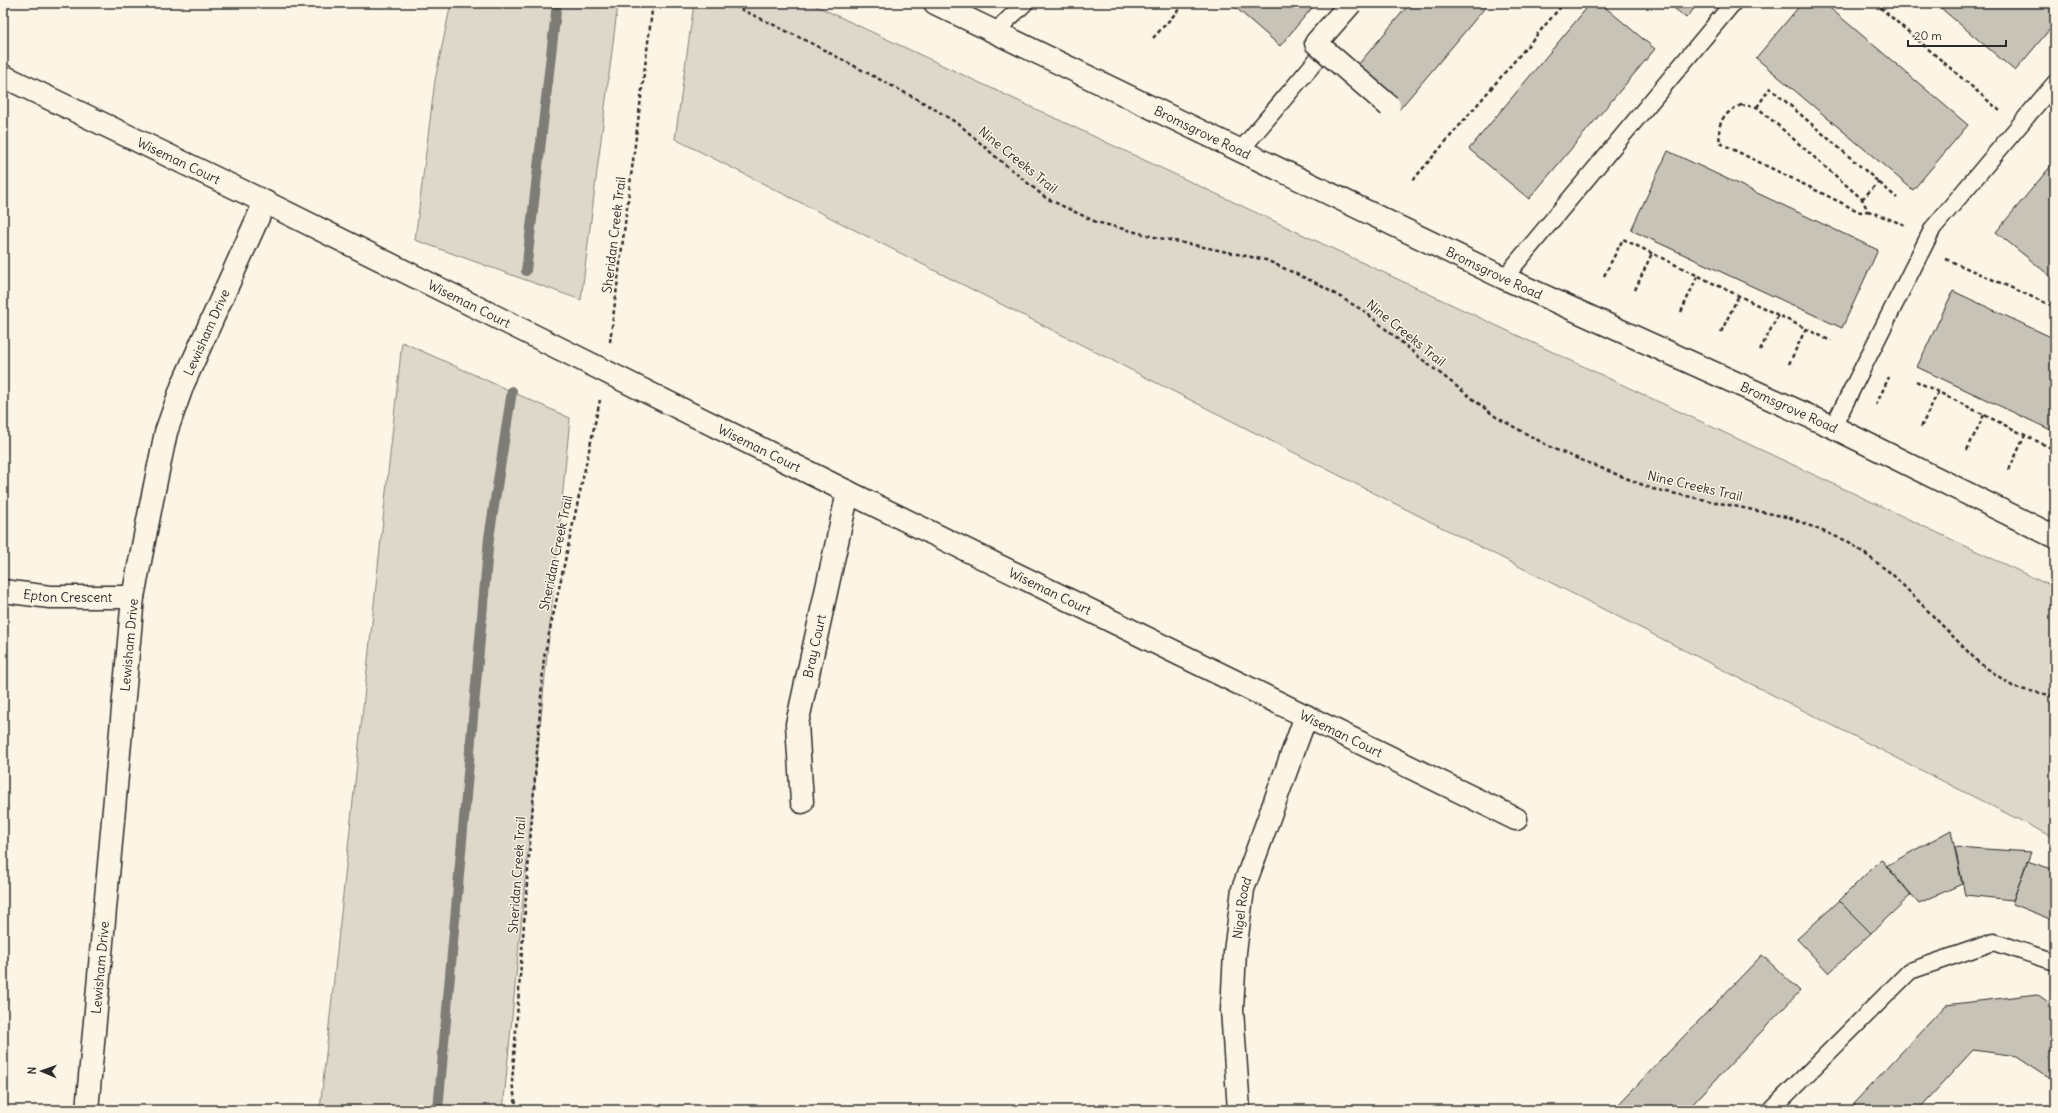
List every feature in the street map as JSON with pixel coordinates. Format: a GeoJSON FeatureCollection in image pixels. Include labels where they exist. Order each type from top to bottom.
{"type":"FeatureCollection","features":[{"type":"Feature","properties":{"kind":"street","name":"Bromsgrove Road"},"geometry":{"type":"LineString","coordinates":[[935,3],[1504,278],[1833,427],[2055,537]]}},
{"type":"Feature","properties":{"kind":"street"},"geometry":{"type":"LineString","coordinates":[[1351,3],[1316,43],[1388,106]]}},
{"type":"Feature","properties":{"kind":"street","name":"Wiseman Court"},"geometry":{"type":"LineString","coordinates":[[3,76],[266,202],[848,492],[1516,819]]}},
{"type":"Feature","properties":{"kind":"street","name":"Lewisham Drive"},"geometry":{"type":"LineString","coordinates":[[87,1110],[133,597],[166,432],[182,384],[266,202]]}},
{"type":"Feature","properties":{"kind":"street","name":"Bray Court"},"geometry":{"type":"LineString","coordinates":[[802,802],[796,724],[848,492]]}},
{"type":"Feature","properties":{"kind":"street","name":"Epton Crescent"},"geometry":{"type":"LineString","coordinates":[[3,591],[50,597],[133,597]]}},
{"type":"Feature","properties":{"kind":"street","name":"Nigel Road"},"geometry":{"type":"LineString","coordinates":[[1239,1110],[1232,1010],[1235,952],[1243,889],[1306,716]]}},
{"type":"Feature","properties":{"kind":"lane"},"geometry":{"type":"LineString","coordinates":[[995,32],[1025,3]]}},
{"type":"Feature","properties":{"kind":"lane"},"geometry":{"type":"LineString","coordinates":[[1504,278],[1733,3]]}},
{"type":"Feature","properties":{"kind":"lane"},"geometry":{"type":"LineString","coordinates":[[1240,151],[1320,56]]}},
{"type":"Feature","properties":{"kind":"lane"},"geometry":{"type":"LineString","coordinates":[[1833,427],[1933,228],[2055,83]]}},
{"type":"Feature","properties":{"kind":"lane"},"geometry":{"type":"LineString","coordinates":[[1771,1110],[1910,971],[1994,942],[2055,962]]}},
{"type":"Feature","properties":{"kind":"path","name":"Sheridan Creek Trail"},"geometry":{"type":"LineString","coordinates":[[517,1110],[512,1082],[544,657],[607,372],[653,3]]}},
{"type":"Feature","properties":{"kind":"path","name":"Nine Creeks Trail"},"geometry":{"type":"LineString","coordinates":[[728,3],[807,41],[928,104],[960,125],[1046,198],[1096,222],[1266,260],[1316,283],[1364,311],[1419,357],[1496,417],[1554,449],[1653,488],[1791,518],[1849,542],[1892,574],[1978,662],[2015,688],[2055,696]]}},
{"type":"Feature","properties":{"kind":"path"},"geometry":{"type":"LineString","coordinates":[[1154,38],[1185,3]]}},
{"type":"Feature","properties":{"kind":"path"},"geometry":{"type":"LineString","coordinates":[[1413,180],[1564,3]]}},
{"type":"Feature","properties":{"kind":"path"},"geometry":{"type":"LineString","coordinates":[[1875,3],[2000,111]]}},
{"type":"Feature","properties":{"kind":"path"},"geometry":{"type":"LineString","coordinates":[[1757,107],[1770,88],[1897,198]]}},
{"type":"Feature","properties":{"kind":"path"},"geometry":{"type":"LineString","coordinates":[[1741,105],[1757,107],[1862,199],[1868,211],[1860,212],[1720,143],[1718,128],[1726,113],[1741,105]]}},
{"type":"Feature","properties":{"kind":"path"},"geometry":{"type":"LineString","coordinates":[[1862,199],[1879,182]]}},
{"type":"Feature","properties":{"kind":"path"},"geometry":{"type":"LineString","coordinates":[[1604,276],[1623,239],[1831,340]]}},
{"type":"Feature","properties":{"kind":"path"},"geometry":{"type":"LineString","coordinates":[[1942,264],[1948,252]]}},
{"type":"Feature","properties":{"kind":"path"},"geometry":{"type":"LineString","coordinates":[[1635,290],[1652,253]]}},
{"type":"Feature","properties":{"kind":"path"},"geometry":{"type":"LineString","coordinates":[[1945,258],[2055,307]]}},
{"type":"Feature","properties":{"kind":"path"},"geometry":{"type":"LineString","coordinates":[[1681,312],[1698,275]]}},
{"type":"Feature","properties":{"kind":"path"},"geometry":{"type":"LineString","coordinates":[[1721,332],[1739,295]]}},
{"type":"Feature","properties":{"kind":"path"},"geometry":{"type":"LineString","coordinates":[[1760,350],[1778,315]]}},
{"type":"Feature","properties":{"kind":"path"},"geometry":{"type":"LineString","coordinates":[[1789,364],[1806,328]]}},
{"type":"Feature","properties":{"kind":"path"},"geometry":{"type":"LineString","coordinates":[[1876,405],[1892,370]]}},
{"type":"Feature","properties":{"kind":"path"},"geometry":{"type":"LineString","coordinates":[[1916,381],[2055,450]]}},
{"type":"Feature","properties":{"kind":"path"},"geometry":{"type":"LineString","coordinates":[[1921,427],[1938,392]]}},
{"type":"Feature","properties":{"kind":"path"},"geometry":{"type":"LineString","coordinates":[[1967,450],[1984,415]]}},
{"type":"Feature","properties":{"kind":"path"},"geometry":{"type":"LineString","coordinates":[[2009,470],[2025,436]]}},
{"type":"Feature","properties":{"kind":"path"},"geometry":{"type":"LineString","coordinates":[[2050,490],[2055,480]]}},
{"type":"Feature","properties":{"kind":"shaded area"},"geometry":{"type":"Polygon","coordinates":[[[451,3],[618,3],[581,300],[415,240],[435,80],[451,3]]]}},
{"type":"Feature","properties":{"kind":"shaded area"},"geometry":{"type":"Polygon","coordinates":[[[694,3],[810,3],[2055,588],[2055,838],[675,139],[694,3]]]}},
{"type":"Feature","properties":{"kind":"shaded area"},"geometry":{"type":"Polygon","coordinates":[[[402,342],[570,418],[503,1110],[320,1110],[402,342]]]}},
{"type":"Feature","properties":{"kind":"building"},"geometry":{"type":"Polygon","coordinates":[[[1238,3],[1316,3],[1280,46],[1235,7],[1238,3]]]}},
{"type":"Feature","properties":{"kind":"building"},"geometry":{"type":"Polygon","coordinates":[[[1410,3],[1489,3],[1398,111],[1352,72],[1410,3]]]}},
{"type":"Feature","properties":{"kind":"building"},"geometry":{"type":"Polygon","coordinates":[[[1591,3],[1600,3],[1655,49],[1529,199],[1469,149],[1591,3]]]}},
{"type":"Feature","properties":{"kind":"building"},"geometry":{"type":"Polygon","coordinates":[[[1668,3],[1699,3],[1686,18],[1668,3]]]}},
{"type":"Feature","properties":{"kind":"building"},"geometry":{"type":"Polygon","coordinates":[[[1802,3],[1824,3],[1968,125],[1913,190],[1756,58],[1802,3]]]}},
{"type":"Feature","properties":{"kind":"building"},"geometry":{"type":"Polygon","coordinates":[[[1935,3],[2055,3],[2055,23],[2015,71],[1935,3]]]}},
{"type":"Feature","properties":{"kind":"building"},"geometry":{"type":"Polygon","coordinates":[[[1668,151],[1878,250],[1842,328],[1631,230],[1668,151]]]}},
{"type":"Feature","properties":{"kind":"building"},"geometry":{"type":"Polygon","coordinates":[[[2055,161],[2055,280],[1996,232],[2055,161]]]}},
{"type":"Feature","properties":{"kind":"building"},"geometry":{"type":"Polygon","coordinates":[[[1953,291],[2055,339],[2055,432],[1917,367],[1953,291]]]}},
{"type":"Feature","properties":{"kind":"building"},"geometry":{"type":"Polygon","coordinates":[[[1951,830],[1962,884],[1919,903],[1886,866],[1951,830]]]}},
{"type":"Feature","properties":{"kind":"building"},"geometry":{"type":"Polygon","coordinates":[[[1955,847],[2031,852],[2013,900],[1965,895],[1955,847]]]}},
{"type":"Feature","properties":{"kind":"building"},"geometry":{"type":"Polygon","coordinates":[[[1881,859],[1911,895],[1871,933],[1839,901],[1881,859]]]}},
{"type":"Feature","properties":{"kind":"building"},"geometry":{"type":"Polygon","coordinates":[[[2027,861],[2055,870],[2055,921],[2012,904],[2027,861]]]}},
{"type":"Feature","properties":{"kind":"building"},"geometry":{"type":"Polygon","coordinates":[[[1839,901],[1871,933],[1829,973],[1797,939],[1839,901]]]}},
{"type":"Feature","properties":{"kind":"building"},"geometry":{"type":"Polygon","coordinates":[[[1762,955],[1800,991],[1687,1110],[1613,1110],[1762,955]]]}},
{"type":"Feature","properties":{"kind":"building"},"geometry":{"type":"Polygon","coordinates":[[[2037,994],[2055,1007],[2055,1081],[2017,1056],[1973,1050],[1918,1110],[1861,1110],[1853,1104],[1946,1005],[2037,994]]]}},
{"type":"Feature","properties":{"kind":"waterway"},"geometry":{"type":"LineString","coordinates":[[526,271],[557,3]]}},
{"type":"Feature","properties":{"kind":"waterway"},"geometry":{"type":"LineString","coordinates":[[438,1110],[489,538],[512,391]]}}]}
